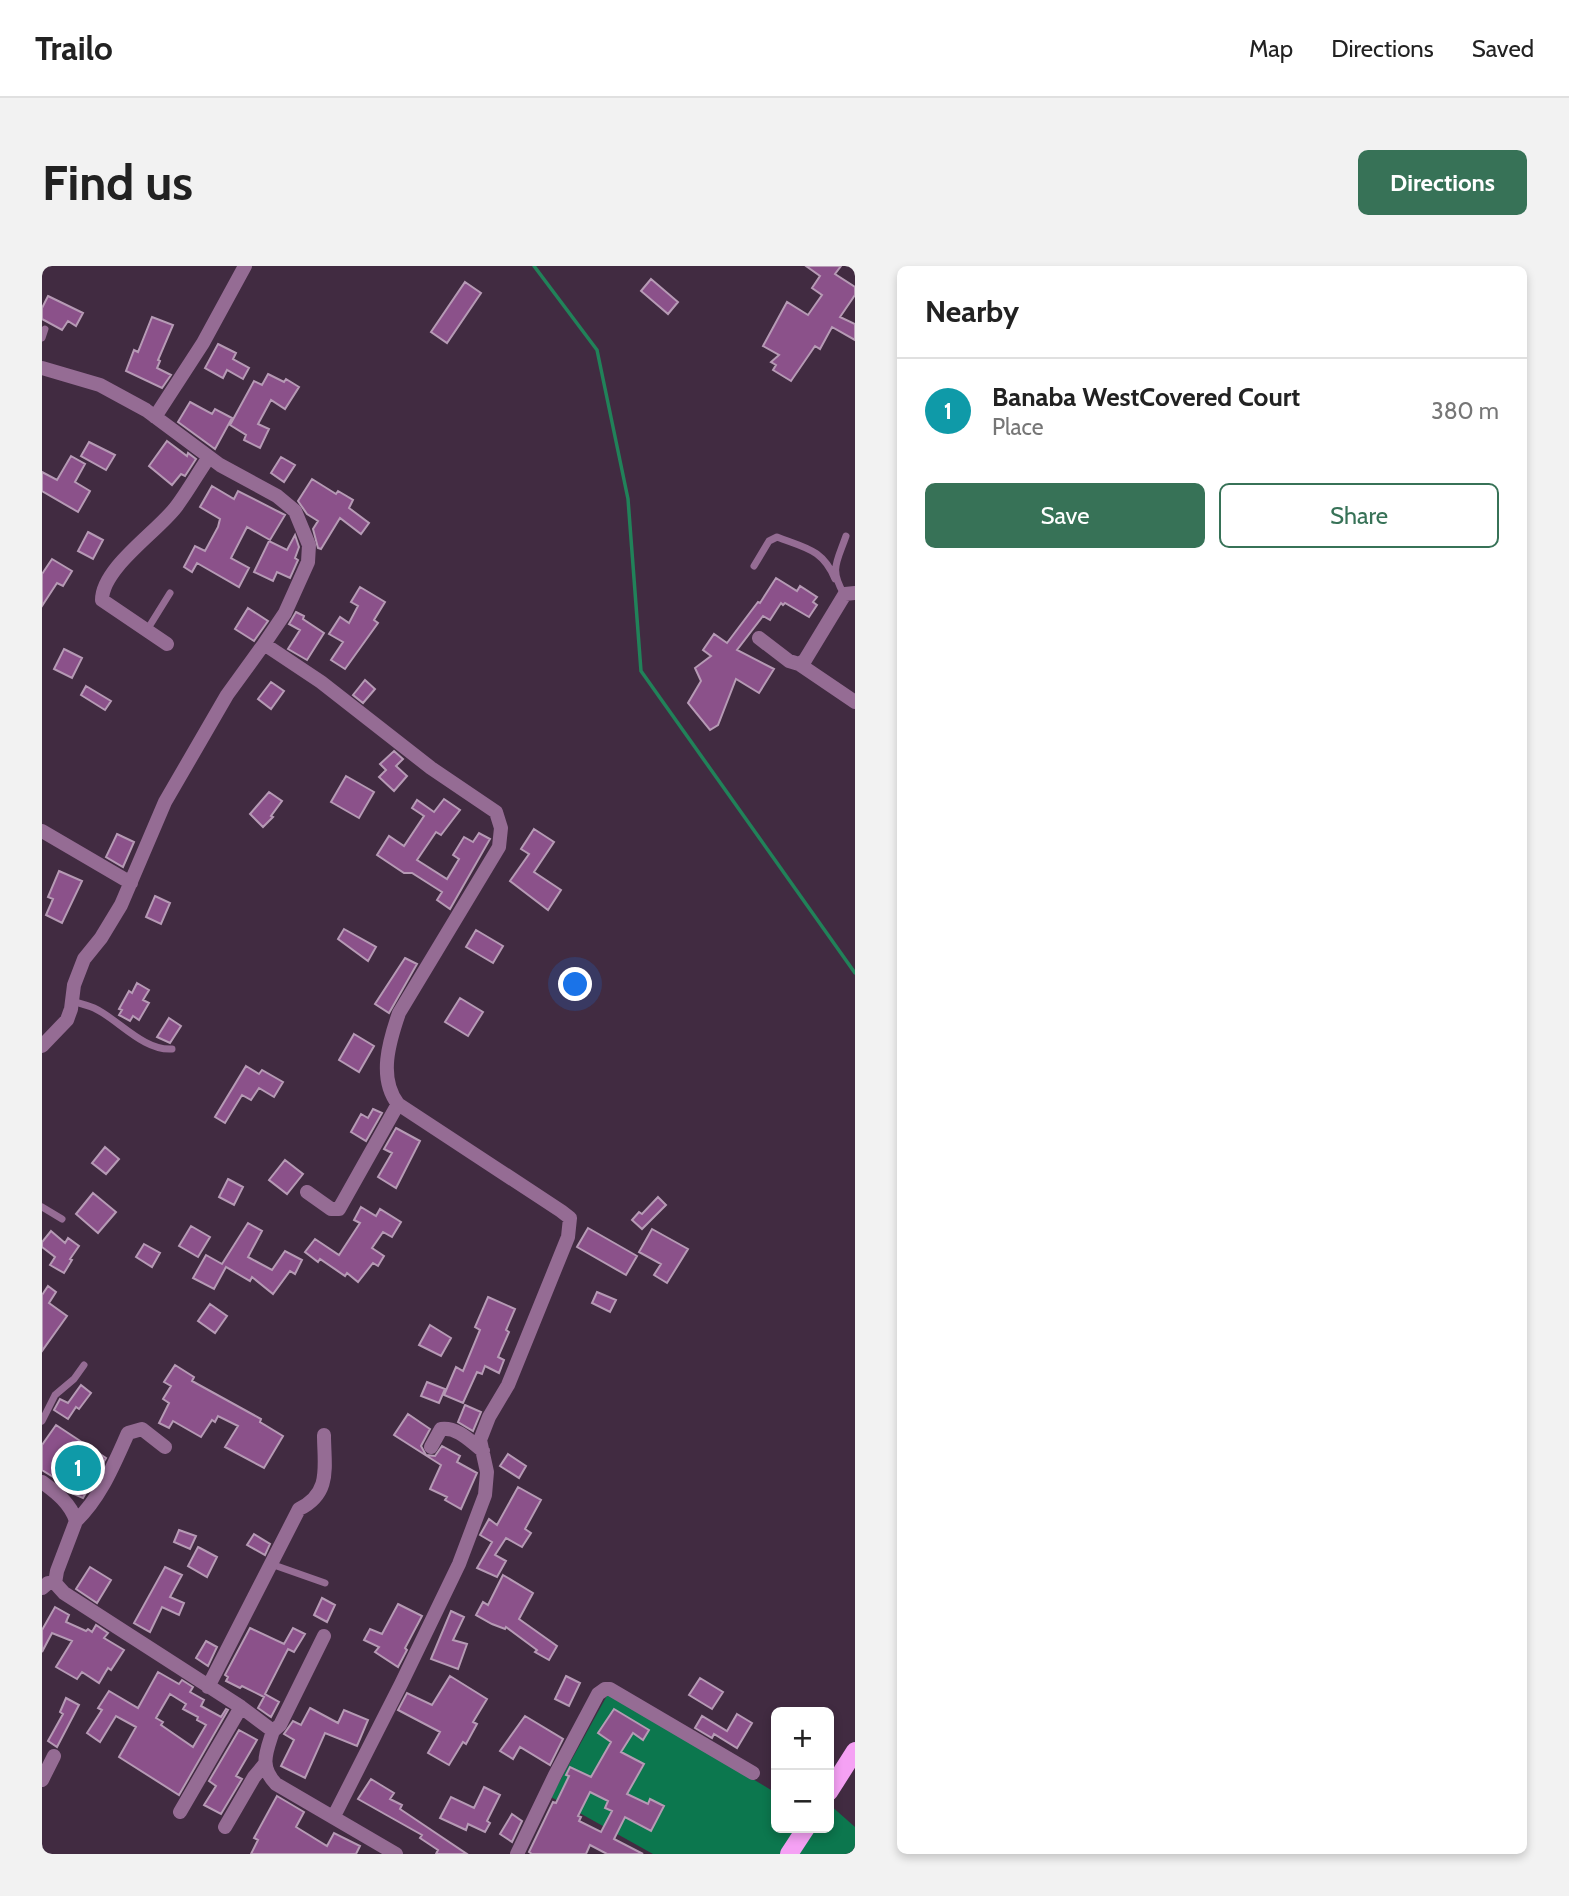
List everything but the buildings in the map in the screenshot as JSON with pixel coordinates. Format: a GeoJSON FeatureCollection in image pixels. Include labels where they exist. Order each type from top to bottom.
{"type":"FeatureCollection","features":[{"type":"Feature","properties":{"kind":"main road"},"geometry":{"type":"LineString","coordinates":[[834,1784],[855,1751]]}},
{"type":"Feature","properties":{"kind":"main road"},"geometry":{"type":"LineString","coordinates":[[789,1854],[803,1833]]}},
{"type":"Feature","properties":{"kind":"street"},"geometry":{"type":"LineString","coordinates":[[155,417],[203,343],[246,266]]}},
{"type":"Feature","properties":{"kind":"street"},"geometry":{"type":"LineString","coordinates":[[42,368],[100,385],[155,417],[209,457],[277,496],[295,510],[309,545],[308,562],[285,613],[227,695],[171,791],[143,849],[131,883],[101,938],[84,959],[74,985],[67,1020],[42,1046]]}},
{"type":"Feature","properties":{"kind":"street"},"geometry":{"type":"LineString","coordinates":[[167,644],[102,600],[104,589],[125,558],[175,509],[209,457]]}},
{"type":"Feature","properties":{"kind":"street"},"geometry":{"type":"LineString","coordinates":[[799,664],[805,660],[850,594]]}},
{"type":"Feature","properties":{"kind":"street"},"geometry":{"type":"LineString","coordinates":[[759,638],[789,661],[799,664],[855,702]]}},
{"type":"Feature","properties":{"kind":"street"},"geometry":{"type":"LineString","coordinates":[[264,644],[321,682],[431,768],[496,812],[502,828],[499,847],[399,1013],[386,1077],[391,1094],[398,1104],[569,1218],[570,1227],[508,1385],[489,1417],[480,1440],[487,1472],[485,1495],[459,1564],[334,1816]]}},
{"type":"Feature","properties":{"kind":"street"},"geometry":{"type":"LineString","coordinates":[[42,831],[131,883]]}},
{"type":"Feature","properties":{"kind":"street"},"geometry":{"type":"LineString","coordinates":[[307,1192],[331,1209],[340,1209],[398,1104]]}},
{"type":"Feature","properties":{"kind":"street"},"geometry":{"type":"LineString","coordinates":[[431,1447],[441,1429],[446,1428],[460,1433],[483,1451]]}},
{"type":"Feature","properties":{"kind":"street"},"geometry":{"type":"LineString","coordinates":[[165,1447],[142,1429],[128,1433],[110,1473],[89,1509],[76,1521],[57,1571],[46,1585],[64,1593],[241,1707],[273,1731]]}},
{"type":"Feature","properties":{"kind":"street"},"geometry":{"type":"LineString","coordinates":[[208,1687],[299,1508],[312,1502],[323,1485],[324,1435]]}},
{"type":"Feature","properties":{"kind":"street"},"geometry":{"type":"LineString","coordinates":[[42,1482],[58,1494],[74,1513],[76,1521]]}},
{"type":"Feature","properties":{"kind":"street"},"geometry":{"type":"LineString","coordinates":[[225,1827],[264,1765],[273,1731],[280,1725],[324,1636]]}},
{"type":"Feature","properties":{"kind":"street"},"geometry":{"type":"LineString","coordinates":[[517,1854],[598,1694],[605,1689],[610,1689],[753,1773]]}},
{"type":"Feature","properties":{"kind":"street"},"geometry":{"type":"LineString","coordinates":[[180,1812],[241,1707]]}},
{"type":"Feature","properties":{"kind":"street"},"geometry":{"type":"LineString","coordinates":[[42,1780],[54,1756]]}},
{"type":"Feature","properties":{"kind":"street"},"geometry":{"type":"LineString","coordinates":[[264,1765],[276,1784],[334,1816],[386,1852]]}},
{"type":"Feature","properties":{"kind":"lane"},"geometry":{"type":"LineString","coordinates":[[42,338],[45,329]]}},
{"type":"Feature","properties":{"kind":"lane"},"geometry":{"type":"LineString","coordinates":[[835,579],[835,566],[846,536]]}},
{"type":"Feature","properties":{"kind":"lane"},"geometry":{"type":"LineString","coordinates":[[754,565],[769,541],[777,537],[820,554],[830,566],[835,579],[850,594]]}},
{"type":"Feature","properties":{"kind":"lane"},"geometry":{"type":"LineString","coordinates":[[147,631],[170,593]]}},
{"type":"Feature","properties":{"kind":"lane"},"geometry":{"type":"LineString","coordinates":[[72,1001],[94,1008],[146,1041],[172,1049]]}},
{"type":"Feature","properties":{"kind":"lane"},"geometry":{"type":"LineString","coordinates":[[42,1207],[62,1219]]}},
{"type":"Feature","properties":{"kind":"lane"},"geometry":{"type":"LineString","coordinates":[[42,1421],[55,1395],[74,1379],[84,1365]]}},
{"type":"Feature","properties":{"kind":"lane"},"geometry":{"type":"LineString","coordinates":[[271,1564],[326,1583]]}},
{"type":"Feature","properties":{"kind":"green space"},"geometry":{"type":"Polygon","coordinates":[[[609,1692],[771,1790],[771,1833],[834,1833],[834,1808],[855,1827],[855,1854],[653,1854],[551,1797],[609,1692]]]}},
{"type":"Feature","properties":{"kind":"waterway"},"geometry":{"type":"LineString","coordinates":[[534,266],[597,350],[628,499],[641,671],[855,973]]}},
{"type":"Feature","properties":{"kind":"place","name":"Banaba WestCovered Court"},"geometry":{"type":"Point","coordinates":[78,1468]}}]}
